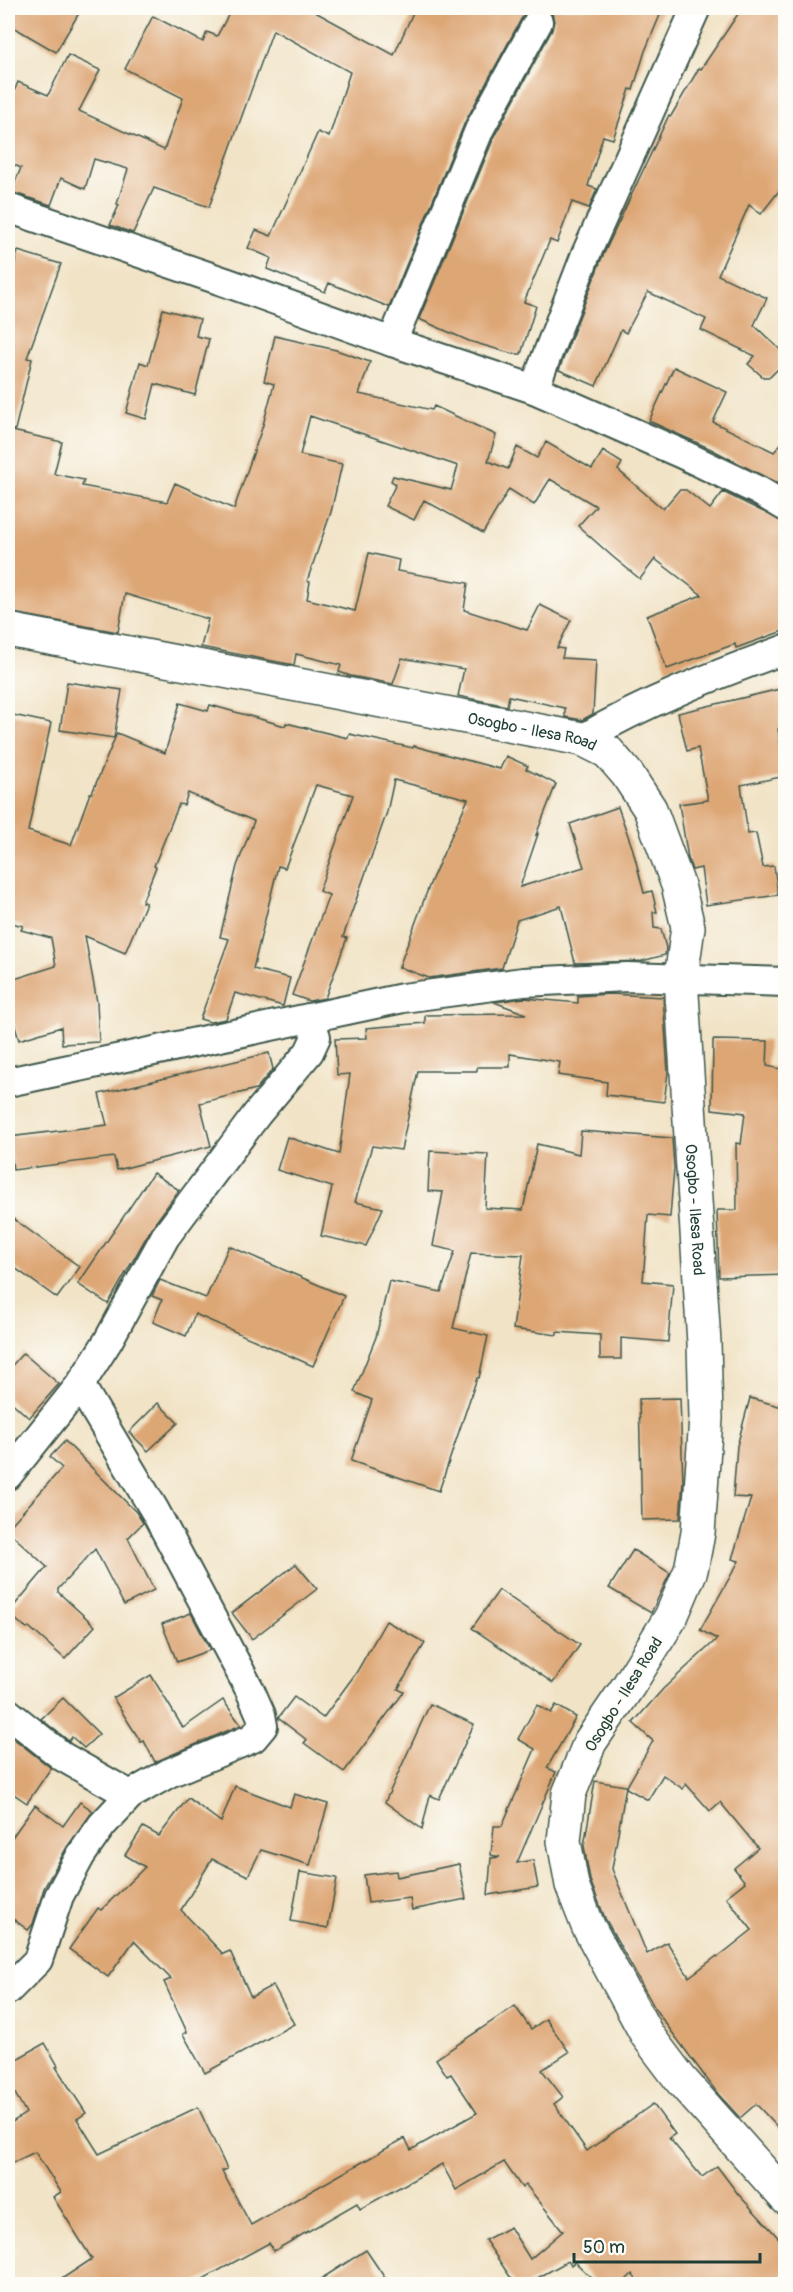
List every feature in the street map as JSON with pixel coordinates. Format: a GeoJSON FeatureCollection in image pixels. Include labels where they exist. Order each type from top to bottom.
{"type":"FeatureCollection","features":[{"type":"Feature","properties":{"kind":"main road","name":"Osogbo - Ilesa Road"},"geometry":{"type":"LineString","coordinates":[[8,630],[582,739],[609,752],[627,774],[653,818],[678,885],[688,927],[681,978],[706,1407],[698,1533],[692,1570],[671,1617],[590,1742],[569,1794],[564,1841],[572,1885],[588,1926],[647,2035],[681,2080],[786,2198]]}},
{"type":"Feature","properties":{"kind":"street"},"geometry":{"type":"LineString","coordinates":[[534,389],[586,254],[696,8]]}},
{"type":"Feature","properties":{"kind":"street"},"geometry":{"type":"LineString","coordinates":[[392,342],[480,128],[538,22]]}},
{"type":"Feature","properties":{"kind":"street"},"geometry":{"type":"LineString","coordinates":[[8,212],[228,283],[392,342],[534,389],[682,454],[759,491],[786,507]]}},
{"type":"Feature","properties":{"kind":"street"},"geometry":{"type":"LineString","coordinates":[[582,739],[620,716],[694,682],[786,649]]}},
{"type":"Feature","properties":{"kind":"street"},"geometry":{"type":"LineString","coordinates":[[8,1082],[403,998],[523,982],[627,977],[786,982]]}},
{"type":"Feature","properties":{"kind":"street"},"geometry":{"type":"LineString","coordinates":[[8,1475],[80,1384],[108,1341],[165,1237],[257,1114],[309,1052],[316,1037],[310,1018]]}},
{"type":"Feature","properties":{"kind":"street"},"geometry":{"type":"LineString","coordinates":[[8,1990],[38,1960],[59,1896],[81,1855],[102,1825],[130,1795],[169,1773],[253,1738],[263,1726],[261,1715],[250,1690],[155,1511],[80,1384]]}},
{"type":"Feature","properties":{"kind":"street"},"geometry":{"type":"LineString","coordinates":[[8,1713],[63,1757],[130,1795]]}},
{"type":"Feature","properties":{"kind":"building"},"geometry":{"type":"Polygon","coordinates":[[[8,8],[82,8],[56,52],[8,24],[8,8]]]}},
{"type":"Feature","properties":{"kind":"building"},"geometry":{"type":"Polygon","coordinates":[[[232,8],[308,8],[394,55],[415,8],[531,8],[524,14],[465,122],[389,307],[329,283],[325,292],[267,269],[271,258],[248,248],[256,230],[271,236],[318,132],[329,137],[350,72],[273,30],[209,207],[154,188],[133,233],[110,225],[119,205],[117,204],[128,169],[94,159],[85,189],[61,178],[51,205],[11,192],[21,168],[8,162],[8,106],[18,82],[48,95],[68,55],[100,70],[79,111],[164,150],[183,98],[125,69],[153,16],[203,42],[207,32],[217,36],[232,8]]]}},
{"type":"Feature","properties":{"kind":"building"},"geometry":{"type":"Polygon","coordinates":[[[546,8],[663,8],[645,51],[633,90],[630,89],[613,139],[603,136],[588,186],[597,189],[589,208],[572,202],[557,243],[550,240],[524,302],[536,306],[521,354],[513,354],[469,341],[419,319],[495,135],[552,30],[554,21],[552,13],[546,8]]]}},
{"type":"Feature","properties":{"kind":"building"},"geometry":{"type":"Polygon","coordinates":[[[742,8],[786,8],[786,182],[761,214],[749,205],[718,275],[767,298],[754,325],[786,355],[786,370],[780,367],[770,377],[763,377],[748,364],[755,356],[701,330],[706,319],[648,292],[626,333],[621,330],[596,386],[559,370],[601,260],[669,115],[671,116],[699,68],[701,69],[742,8]]]}},
{"type":"Feature","properties":{"kind":"building"},"geometry":{"type":"Polygon","coordinates":[[[18,251],[61,264],[27,358],[32,359],[15,430],[8,429],[8,287],[18,251]]]}},
{"type":"Feature","properties":{"kind":"building"},"geometry":{"type":"Polygon","coordinates":[[[163,309],[200,319],[196,336],[209,339],[195,395],[155,384],[146,419],[126,413],[140,362],[148,365],[163,309]]]}},
{"type":"Feature","properties":{"kind":"building"},"geometry":{"type":"Polygon","coordinates":[[[275,336],[336,350],[370,362],[359,394],[432,410],[434,406],[496,435],[488,461],[508,469],[517,447],[537,458],[546,442],[592,469],[603,451],[622,463],[618,470],[663,509],[679,490],[686,490],[710,509],[723,492],[786,523],[786,630],[736,648],[735,644],[667,669],[647,616],[702,595],[655,559],[640,579],[613,557],[578,526],[596,506],[550,479],[534,505],[509,489],[483,533],[424,500],[414,520],[385,506],[396,484],[391,481],[393,476],[451,490],[458,466],[310,416],[300,455],[342,464],[331,512],[307,581],[310,582],[307,599],[355,611],[369,553],[399,560],[397,571],[468,583],[464,610],[527,630],[540,605],[571,620],[557,648],[564,649],[562,658],[596,660],[593,714],[582,720],[565,717],[565,708],[509,696],[507,706],[458,696],[464,669],[402,658],[393,684],[351,676],[339,672],[341,665],[296,654],[294,665],[201,647],[208,619],[125,594],[118,632],[8,612],[8,430],[62,442],[54,474],[84,480],[82,486],[167,502],[175,483],[234,509],[263,425],[274,384],[264,381],[275,336]]]}},
{"type":"Feature","properties":{"kind":"building"},"geometry":{"type":"Polygon","coordinates":[[[674,367],[727,392],[713,422],[774,452],[786,438],[786,488],[711,449],[649,421],[674,367]]]}},
{"type":"Feature","properties":{"kind":"building"},"geometry":{"type":"Polygon","coordinates":[[[67,682],[122,690],[114,738],[60,730],[67,682]]]}},
{"type":"Feature","properties":{"kind":"building"},"geometry":{"type":"Polygon","coordinates":[[[780,689],[786,713],[786,727],[778,729],[786,776],[741,785],[748,834],[756,833],[763,867],[774,866],[778,895],[706,905],[701,868],[692,870],[688,858],[679,804],[708,800],[698,748],[687,751],[678,713],[780,689]]]}},
{"type":"Feature","properties":{"kind":"building"},"geometry":{"type":"Polygon","coordinates":[[[180,703],[208,711],[210,705],[285,726],[286,723],[348,738],[349,734],[413,748],[414,746],[500,769],[506,756],[528,766],[526,769],[556,784],[536,835],[538,834],[520,887],[584,867],[570,824],[618,807],[633,850],[644,893],[652,891],[657,912],[653,912],[654,928],[661,929],[666,948],[665,955],[642,961],[575,963],[561,906],[517,920],[502,968],[429,978],[399,967],[431,881],[468,799],[394,780],[387,812],[343,937],[347,938],[325,998],[309,1001],[292,995],[329,895],[319,891],[353,795],[316,785],[285,868],[278,866],[253,969],[290,978],[283,1006],[235,993],[226,1019],[210,1022],[200,1019],[229,939],[220,937],[237,866],[254,821],[188,793],[184,805],[179,804],[154,866],[156,867],[142,902],[146,903],[125,953],[85,936],[97,1002],[99,1042],[62,1044],[61,1027],[19,1040],[8,1003],[8,981],[56,966],[51,938],[21,930],[23,926],[8,922],[8,714],[51,723],[28,831],[71,845],[90,793],[92,793],[117,733],[165,753],[180,703]]]}},
{"type":"Feature","properties":{"kind":"building"},"geometry":{"type":"Polygon","coordinates":[[[611,994],[663,997],[668,1072],[664,1102],[606,1095],[607,1082],[558,1075],[560,1062],[510,1054],[510,1067],[477,1067],[477,1071],[418,1071],[401,1150],[372,1146],[355,1202],[383,1208],[366,1246],[321,1236],[332,1187],[277,1170],[287,1137],[339,1154],[350,1074],[337,1075],[335,1039],[367,1038],[366,1028],[425,1023],[425,1015],[526,1014],[494,1002],[524,998],[578,1003],[578,996],[611,994]]]}},
{"type":"Feature","properties":{"kind":"building"},"geometry":{"type":"Polygon","coordinates":[[[713,1040],[768,1041],[767,1066],[786,1070],[786,1275],[719,1277],[717,1210],[737,1210],[736,1143],[741,1144],[745,1113],[712,1109],[713,1040]]]}},
{"type":"Feature","properties":{"kind":"building"},"geometry":{"type":"Polygon","coordinates":[[[269,1053],[273,1069],[256,1089],[200,1103],[211,1146],[117,1170],[114,1157],[13,1170],[9,1137],[107,1125],[99,1094],[269,1053]]]}},
{"type":"Feature","properties":{"kind":"building"},"geometry":{"type":"Polygon","coordinates":[[[581,1131],[672,1138],[674,1168],[670,1217],[648,1215],[643,1281],[673,1284],[668,1342],[621,1338],[621,1359],[600,1359],[600,1335],[557,1332],[557,1335],[513,1329],[523,1255],[471,1253],[453,1328],[488,1336],[479,1378],[477,1378],[439,1491],[351,1461],[372,1400],[354,1392],[376,1337],[389,1281],[441,1292],[455,1251],[433,1246],[443,1192],[428,1191],[430,1151],[488,1154],[485,1208],[523,1210],[537,1144],[579,1154],[581,1131]]]}},
{"type":"Feature","properties":{"kind":"building"},"geometry":{"type":"Polygon","coordinates":[[[153,1173],[179,1190],[151,1229],[108,1304],[78,1284],[153,1173]]]}},
{"type":"Feature","properties":{"kind":"building"},"geometry":{"type":"Polygon","coordinates":[[[8,1215],[80,1267],[57,1298],[8,1263],[8,1215]]]}},
{"type":"Feature","properties":{"kind":"building"},"geometry":{"type":"Polygon","coordinates":[[[229,1246],[344,1296],[313,1366],[195,1314],[186,1336],[153,1322],[162,1300],[152,1296],[160,1280],[206,1298],[229,1246]]]}},
{"type":"Feature","properties":{"kind":"building"},"geometry":{"type":"Polygon","coordinates":[[[23,1353],[59,1384],[29,1418],[8,1399],[8,1370],[23,1353]]]}},
{"type":"Feature","properties":{"kind":"building"},"geometry":{"type":"Polygon","coordinates":[[[680,1398],[683,1482],[680,1519],[642,1520],[639,1399],[680,1398]]]}},
{"type":"Feature","properties":{"kind":"building"},"geometry":{"type":"Polygon","coordinates":[[[750,1398],[786,1408],[786,2136],[756,2104],[740,2118],[718,2094],[657,2012],[605,1918],[590,1880],[584,1846],[595,1781],[626,1786],[612,1869],[647,1954],[667,1942],[689,1977],[752,1930],[726,1897],[745,1882],[734,1868],[758,1848],[720,1802],[710,1811],[686,1784],[683,1789],[663,1775],[648,1800],[626,1788],[653,1741],[633,1723],[663,1689],[717,1639],[700,1630],[739,1561],[732,1559],[751,1498],[733,1497],[737,1446],[750,1398]]]}},
{"type":"Feature","properties":{"kind":"building"},"geometry":{"type":"Polygon","coordinates":[[[158,1403],[178,1423],[148,1451],[129,1432],[158,1403]]]}},
{"type":"Feature","properties":{"kind":"building"},"geometry":{"type":"Polygon","coordinates":[[[65,1441],[136,1512],[143,1523],[128,1538],[154,1590],[124,1605],[95,1549],[58,1589],[58,1592],[95,1626],[65,1659],[29,1627],[27,1629],[8,1613],[47,1567],[8,1531],[8,1528],[62,1468],[50,1457],[65,1441]]]}},
{"type":"Feature","properties":{"kind":"building"},"geometry":{"type":"Polygon","coordinates":[[[633,1550],[670,1573],[651,1613],[609,1588],[633,1550]]]}},
{"type":"Feature","properties":{"kind":"building"},"geometry":{"type":"Polygon","coordinates":[[[296,1564],[317,1589],[252,1639],[232,1613],[296,1564]]]}},
{"type":"Feature","properties":{"kind":"building"},"geometry":{"type":"Polygon","coordinates":[[[499,1590],[580,1645],[553,1683],[472,1628],[499,1590]]]}},
{"type":"Feature","properties":{"kind":"building"},"geometry":{"type":"Polygon","coordinates":[[[191,1613],[210,1650],[177,1662],[162,1624],[191,1613]]]}},
{"type":"Feature","properties":{"kind":"building"},"geometry":{"type":"Polygon","coordinates":[[[386,1621],[425,1643],[398,1689],[404,1692],[344,1772],[304,1743],[307,1740],[278,1718],[294,1697],[323,1718],[356,1673],[386,1621]]]}},
{"type":"Feature","properties":{"kind":"building"},"geometry":{"type":"Polygon","coordinates":[[[151,1675],[183,1728],[223,1700],[241,1725],[155,1762],[144,1741],[141,1742],[113,1698],[151,1675]]]}},
{"type":"Feature","properties":{"kind":"building"},"geometry":{"type":"Polygon","coordinates":[[[63,1698],[99,1734],[84,1748],[72,1737],[69,1741],[41,1719],[63,1698]]]}},
{"type":"Feature","properties":{"kind":"building"},"geometry":{"type":"Polygon","coordinates":[[[430,1704],[474,1724],[439,1799],[430,1795],[422,1829],[385,1802],[430,1704]]]}},
{"type":"Feature","properties":{"kind":"building"},"geometry":{"type":"Polygon","coordinates":[[[537,1705],[551,1713],[556,1705],[576,1717],[547,1768],[556,1772],[517,1863],[533,1860],[538,1887],[488,1895],[491,1858],[500,1857],[491,1855],[494,1826],[502,1826],[535,1749],[518,1739],[537,1705]]]}},
{"type":"Feature","properties":{"kind":"building"},"geometry":{"type":"Polygon","coordinates":[[[8,1734],[51,1768],[27,1803],[8,1790],[8,1734]]]}},
{"type":"Feature","properties":{"kind":"building"},"geometry":{"type":"Polygon","coordinates":[[[235,1786],[290,1807],[294,1794],[328,1804],[310,1865],[261,1850],[248,1876],[212,1859],[181,1910],[223,1954],[230,1951],[251,1997],[273,1985],[294,2024],[205,2073],[183,2034],[187,2032],[164,1982],[171,1979],[134,1941],[108,1977],[69,1949],[98,1908],[101,1910],[145,1867],[125,1855],[143,1827],[159,1836],[188,1798],[221,1822],[235,1786]]]}},
{"type":"Feature","properties":{"kind":"building"},"geometry":{"type":"Polygon","coordinates":[[[80,1802],[93,1811],[67,1847],[44,1888],[33,1924],[28,1930],[8,1915],[8,1843],[35,1805],[63,1826],[80,1802]]]}},
{"type":"Feature","properties":{"kind":"building"},"geometry":{"type":"Polygon","coordinates":[[[459,1864],[466,1899],[412,1910],[410,1898],[368,1903],[364,1875],[396,1871],[397,1877],[459,1864]]]}},
{"type":"Feature","properties":{"kind":"building"},"geometry":{"type":"Polygon","coordinates":[[[300,1872],[337,1878],[328,1928],[291,1921],[300,1872]]]}},
{"type":"Feature","properties":{"kind":"building"},"geometry":{"type":"Polygon","coordinates":[[[515,2006],[531,2029],[546,2019],[569,2052],[542,2070],[563,2097],[554,2104],[587,2151],[653,2104],[675,2134],[669,2138],[702,2177],[717,2166],[738,2194],[786,2246],[786,2271],[771,2284],[640,2284],[632,2274],[622,2284],[598,2284],[575,2262],[571,2265],[568,2261],[527,2284],[515,2284],[485,2240],[510,2227],[530,2259],[563,2231],[526,2185],[522,2188],[504,2162],[456,2190],[442,2164],[360,2209],[357,2203],[274,2251],[269,2243],[194,2284],[54,2284],[92,2259],[53,2197],[61,2192],[35,2152],[8,2165],[8,2125],[26,2113],[8,2081],[8,2064],[45,2043],[58,2066],[56,2067],[86,2113],[77,2119],[99,2154],[198,2107],[227,2169],[222,2171],[251,2225],[405,2138],[411,2150],[477,2113],[451,2074],[447,2076],[436,2059],[515,2006]]]}},
{"type":"Feature","properties":{"kind":"building"},"geometry":{"type":"Polygon","coordinates":[[[366,2250],[389,2284],[313,2284],[366,2250]]]}}]}
